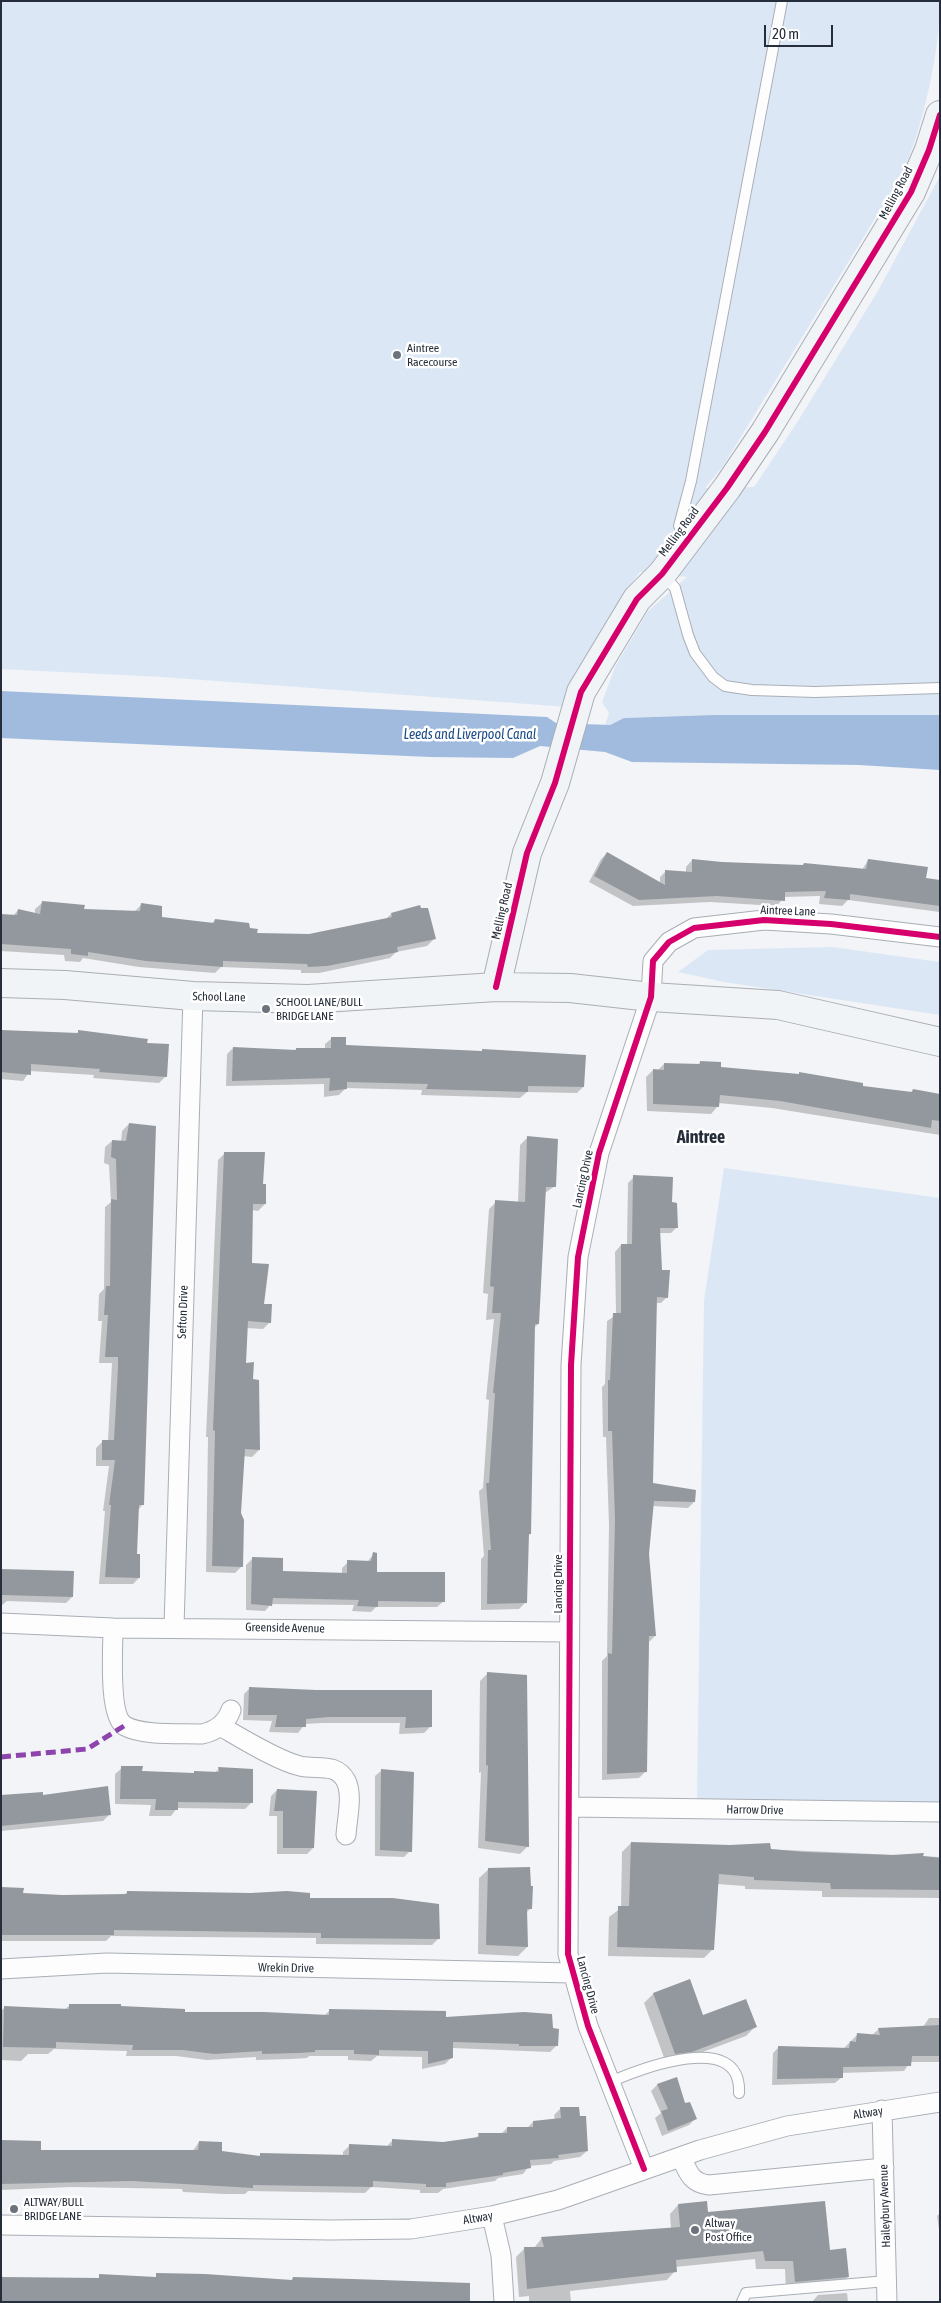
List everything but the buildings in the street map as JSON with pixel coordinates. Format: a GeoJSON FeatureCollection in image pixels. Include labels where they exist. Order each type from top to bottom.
{"type":"FeatureCollection","features":[{"type":"Feature","properties":{"kind":"street","name":"Melling Road"},"geometry":{"type":"LineString","coordinates":[[496,987],[527,853],[559,769],[581,692],[637,599],[662,574],[727,488],[765,432],[901,209],[929,150],[940,115]]}},
{"type":"Feature","properties":{"kind":"street","name":"Aintree Lane"},"geometry":{"type":"LineString","coordinates":[[651,997],[653,961],[669,942],[694,928],[764,920],[831,924],[940,937]]}},
{"type":"Feature","properties":{"kind":"street","name":"School Lane"},"geometry":{"type":"LineString","coordinates":[[1,983],[65,985],[193,996],[308,999],[496,987]]}},
{"type":"Feature","properties":{"kind":"street"},"geometry":{"type":"LineString","coordinates":[[496,987],[570,988],[651,997],[778,1005],[940,1042]]}},
{"type":"Feature","properties":{"kind":"street","name":"Sefton Drive"},"geometry":{"type":"LineString","coordinates":[[174,1627],[193,996]]}},
{"type":"Feature","properties":{"kind":"street","name":"Lancing Drive"},"geometry":{"type":"LineString","coordinates":[[644,2169],[588,2026],[568,1954],[570,1807],[570,1365],[578,1257],[599,1153],[651,997]]}},
{"type":"Feature","properties":{"kind":"street","name":"Greenside Avenue"},"geometry":{"type":"LineString","coordinates":[[1,1623],[113,1628],[174,1627],[569,1632]]}},
{"type":"Feature","properties":{"kind":"street"},"geometry":{"type":"LineString","coordinates":[[113,1628],[114,1704],[117,1718],[124,1726],[142,1732],[202,1734],[212,1732],[220,1726],[228,1718],[231,1710]]}},
{"type":"Feature","properties":{"kind":"street"},"geometry":{"type":"LineString","coordinates":[[220,1726],[300,1766],[325,1767],[336,1770],[345,1779],[349,1790],[346,1835]]}},
{"type":"Feature","properties":{"kind":"street","name":"Harrow Drive"},"geometry":{"type":"LineString","coordinates":[[570,1807],[940,1812]]}},
{"type":"Feature","properties":{"kind":"street","name":"Wrekin Drive"},"geometry":{"type":"LineString","coordinates":[[1,1969],[107,1963],[572,1973]]}},
{"type":"Feature","properties":{"kind":"street","name":"Altway"},"geometry":{"type":"LineString","coordinates":[[1,2225],[411,2229],[492,2216],[558,2200],[644,2169],[786,2126],[940,2102]]}},
{"type":"Feature","properties":{"kind":"street","name":"Haileybury Avenue"},"geometry":{"type":"LineString","coordinates":[[882,2110],[887,2302]]}},
{"type":"Feature","properties":{"kind":"street"},"geometry":{"type":"LineString","coordinates":[[682,2157],[691,2177],[698,2184],[709,2185],[884,2168]]}},
{"type":"Feature","properties":{"kind":"street"},"geometry":{"type":"LineString","coordinates":[[492,2216],[501,2255],[504,2302]]}},
{"type":"Feature","properties":{"kind":"lane"},"geometry":{"type":"LineString","coordinates":[[689,538],[679,526],[691,481],[782,1]]}},
{"type":"Feature","properties":{"kind":"lane"},"geometry":{"type":"LineString","coordinates":[[662,574],[675,588],[695,653],[713,677],[725,686],[752,690],[815,692],[940,688]]}},
{"type":"Feature","properties":{"kind":"lane"},"geometry":{"type":"LineString","coordinates":[[610,2082],[645,2067],[692,2057],[717,2060],[735,2071],[740,2079],[739,2093]]}},
{"type":"Feature","properties":{"kind":"lane"},"geometry":{"type":"LineString","coordinates":[[742,2302],[746,2293],[887,2280]]}},
{"type":"Feature","properties":{"kind":"shaded area","name":"Aintree Racecourse"},"geometry":{"type":"Polygon","coordinates":[[[1,1],[940,1],[934,65],[917,133],[903,173],[723,466],[705,488],[754,487],[798,421],[878,291],[940,176],[940,715],[714,715],[624,718],[610,725],[605,725],[609,713],[602,702],[616,665],[648,611],[687,577],[640,572],[598,636],[568,707],[162,677],[1,669],[1,1]]]}},
{"type":"Feature","properties":{"kind":"shaded area"},"geometry":{"type":"Polygon","coordinates":[[[832,947],[940,962],[940,1015],[724,982],[678,972],[708,950],[832,947]]]}},
{"type":"Feature","properties":{"kind":"shaded area"},"geometry":{"type":"Polygon","coordinates":[[[724,1168],[940,1198],[940,1807],[697,1801],[704,1301],[724,1168]]]}},
{"type":"Feature","properties":{"kind":"water","name":"Leeds and Liverpool Canal"},"geometry":{"type":"Polygon","coordinates":[[[1,691],[547,717],[556,723],[610,725],[624,718],[714,715],[940,715],[940,770],[859,765],[632,762],[605,752],[540,746],[513,758],[430,757],[1,738],[1,691]]]}},
{"type":"Feature","properties":{"kind":"marked path"},"geometry":{"type":"LineString","coordinates":[[1,1757],[87,1749],[124,1726]]}},
{"type":"Feature","properties":{"kind":"cycle path"},"geometry":{"type":"LineString","coordinates":[[496,987],[527,853],[555,783],[581,692],[637,599],[662,574],[727,488],[765,432],[911,192],[929,150],[940,115]]}},
{"type":"Feature","properties":{"kind":"cycle path"},"geometry":{"type":"LineString","coordinates":[[644,2169],[588,2026],[568,1954],[571,1365],[578,1257],[599,1153],[651,997],[653,961],[669,942],[694,928],[764,920],[831,924],[940,937]]}},
{"type":"Feature","properties":{"kind":"place","name":"Aintree Racecourse"},"geometry":{"type":"Point","coordinates":[397,355]}},
{"type":"Feature","properties":{"kind":"place","name":"SCHOOL LANE/BULL BRIDGE LANE"},"geometry":{"type":"Point","coordinates":[266,1009]}},
{"type":"Feature","properties":{"kind":"place","name":"ALTWAY/BULL BRIDGE LANE"},"geometry":{"type":"Point","coordinates":[14,2209]}},
{"type":"Feature","properties":{"kind":"place","name":"Altway Post Office"},"geometry":{"type":"Point","coordinates":[695,2230]}},
{"type":"Feature","properties":{"kind":"district","name":"Aintree"},"geometry":{"type":"Point","coordinates":[701,1137]}}]}
